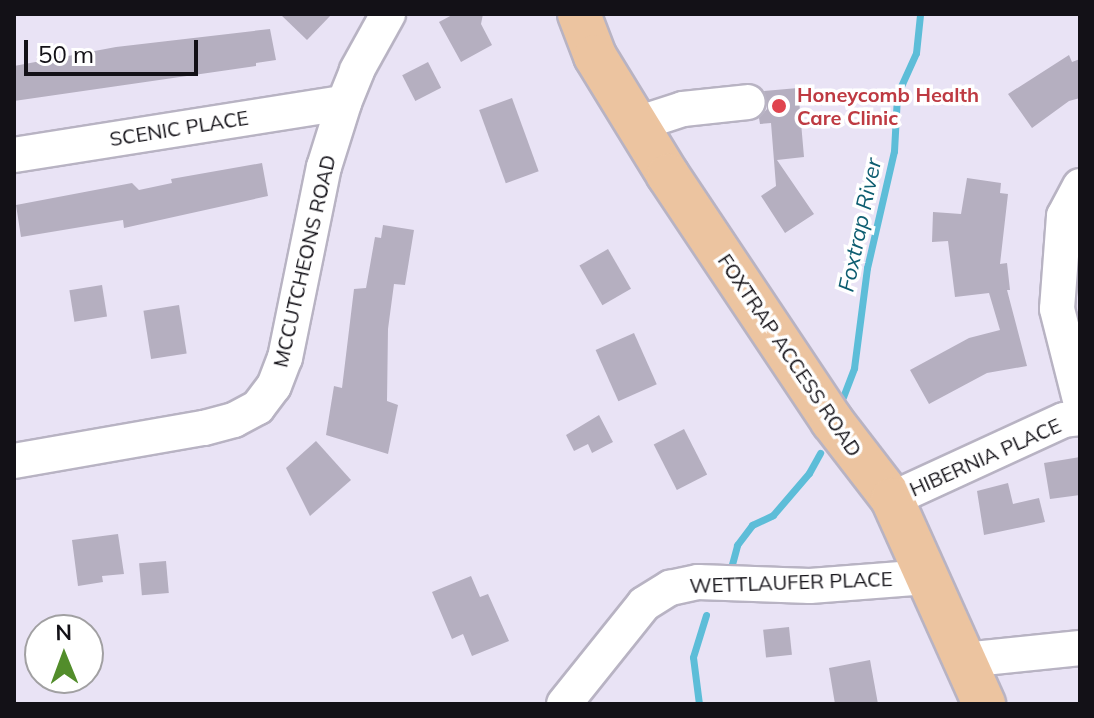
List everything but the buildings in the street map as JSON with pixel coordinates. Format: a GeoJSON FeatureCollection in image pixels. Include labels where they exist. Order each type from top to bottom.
{"type":"FeatureCollection","features":[{"type":"Feature","properties":{"kind":"main road","name":"FOXTRAP ACCESS ROAD"},"geometry":{"type":"LineString","coordinates":[[579,14],[595,56],[637,124],[832,421],[892,499],[984,704]]}},
{"type":"Feature","properties":{"kind":"street","name":"MCCUTCHEONS ROAD"},"geometry":{"type":"LineString","coordinates":[[14,461],[204,428],[234,420],[258,407],[274,386],[285,358],[324,167],[344,103],[388,14]]}},
{"type":"Feature","properties":{"kind":"street"},"geometry":{"type":"LineString","coordinates":[[637,124],[683,109],[748,102]]}},
{"type":"Feature","properties":{"kind":"street","name":"SCENIC PLACE"},"geometry":{"type":"LineString","coordinates":[[14,155],[344,103]]}},
{"type":"Feature","properties":{"kind":"street","name":"HIBERNIA PLACE"},"geometry":{"type":"LineString","coordinates":[[1080,186],[1064,216],[1057,309],[1080,400]]}},
{"type":"Feature","properties":{"kind":"street","name":"HIBERNIA PLACE"},"geometry":{"type":"LineString","coordinates":[[892,499],[1064,420],[1080,418]]}},
{"type":"Feature","properties":{"kind":"street","name":"WETTLAUFER PLACE"},"geometry":{"type":"LineString","coordinates":[[564,704],[644,604],[670,588],[698,582],[810,586],[927,577]]}},
{"type":"Feature","properties":{"kind":"street"},"geometry":{"type":"LineString","coordinates":[[964,660],[1080,648]]}},
{"type":"Feature","properties":{"kind":"waterway","name":"Foxtrap River"},"geometry":{"type":"LineString","coordinates":[[843,397],[854,368],[867,268],[894,151],[897,95],[916,53],[920,14]]}},
{"type":"Feature","properties":{"kind":"waterway","name":"Foxtrap River"},"geometry":{"type":"LineString","coordinates":[[731,568],[737,545],[752,525],[773,515],[809,473],[820,453]]}},
{"type":"Feature","properties":{"kind":"waterway","name":"Foxtrap River"},"geometry":{"type":"LineString","coordinates":[[699,704],[693,657],[706,615]]}},
{"type":"Feature","properties":{"kind":"place","name":"Honeycomb Health Care Clinic"},"geometry":{"type":"Point","coordinates":[779,106]}}]}
